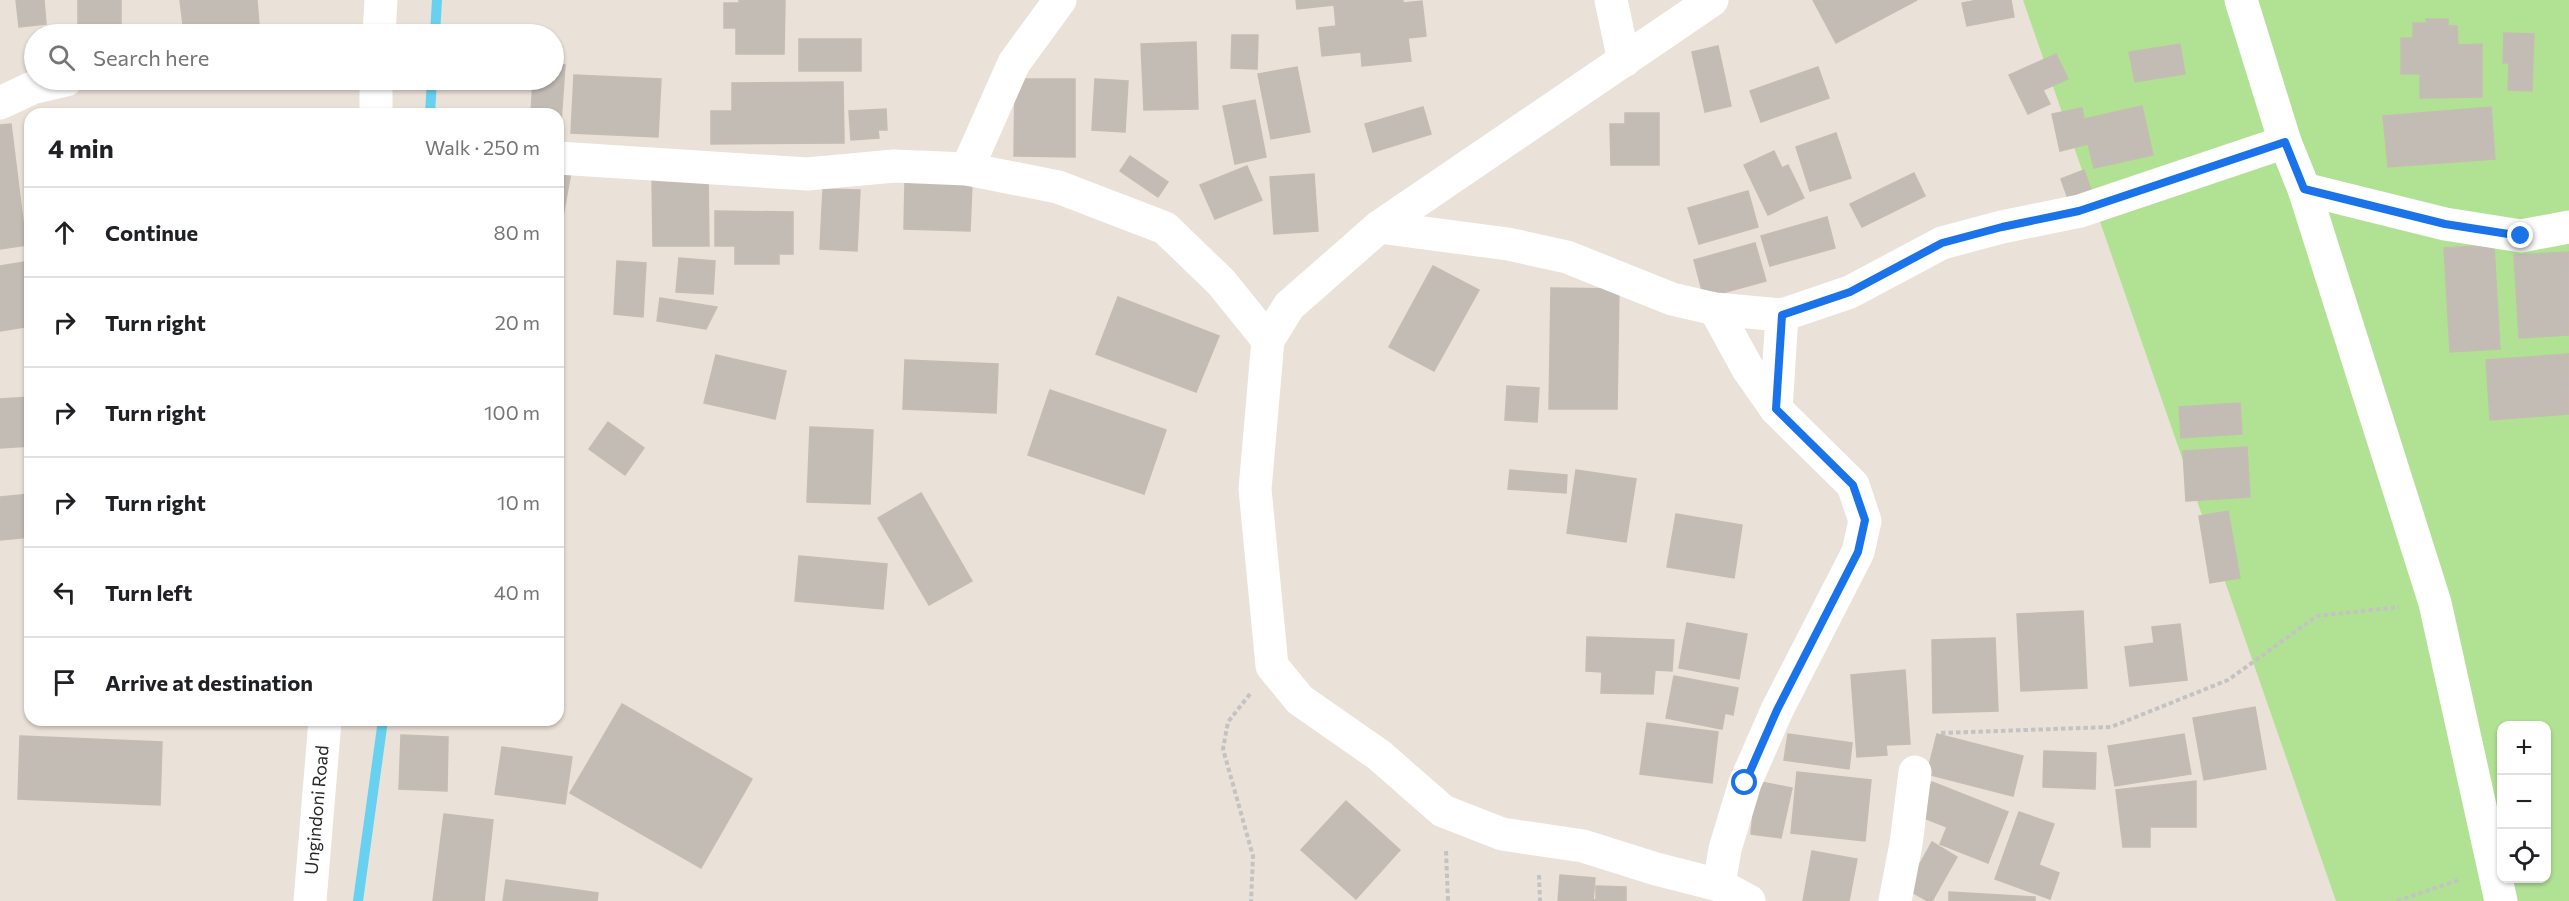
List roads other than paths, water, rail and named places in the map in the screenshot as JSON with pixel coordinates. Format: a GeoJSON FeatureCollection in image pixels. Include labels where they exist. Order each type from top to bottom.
{"type":"FeatureCollection","features":[{"type":"Feature","properties":{"kind":"street"},"geometry":{"type":"LineString","coordinates":[[380,24],[381,0]]}},
{"type":"Feature","properties":{"kind":"street"},"geometry":{"type":"LineString","coordinates":[[967,169],[1014,63],[1060,0]]}},
{"type":"Feature","properties":{"kind":"street"},"geometry":{"type":"LineString","coordinates":[[1611,0],[1624,61]]}},
{"type":"Feature","properties":{"kind":"street"},"geometry":{"type":"LineString","coordinates":[[1712,0],[1379,227],[1288,306],[1268,340],[1255,489],[1272,666],[1300,700],[1379,755],[1443,811],[1502,834],[1583,846],[1656,869],[1719,885],[1749,901]]}},
{"type":"Feature","properties":{"kind":"street"},"geometry":{"type":"LineString","coordinates":[[2241,0],[2285,142],[2304,189],[2435,603],[2501,901]]}},
{"type":"Feature","properties":{"kind":"street"},"geometry":{"type":"LineString","coordinates":[[0,103],[28,90]]}},
{"type":"Feature","properties":{"kind":"street"},"geometry":{"type":"LineString","coordinates":[[376,90],[376,108]]}},
{"type":"Feature","properties":{"kind":"street"},"geometry":{"type":"LineString","coordinates":[[1379,227],[1508,244],[1567,257],[1672,299],[1715,309],[1782,315],[1850,292],[1942,243],[2002,227],[2079,211],[2285,142]]}},
{"type":"Feature","properties":{"kind":"street"},"geometry":{"type":"LineString","coordinates":[[564,158],[807,174],[894,166],[967,169],[1058,188],[1164,228],[1221,282],[1268,340]]}},
{"type":"Feature","properties":{"kind":"street"},"geometry":{"type":"LineString","coordinates":[[2304,189],[2445,224],[2521,236],[2569,226]]}},
{"type":"Feature","properties":{"kind":"street"},"geometry":{"type":"LineString","coordinates":[[1715,309],[1748,369],[1776,409],[1853,485],[1865,520],[1858,552],[1777,710],[1745,783],[1725,849],[1719,885]]}},
{"type":"Feature","properties":{"kind":"street"},"geometry":{"type":"LineString","coordinates":[[1776,409],[1782,315]]}},
{"type":"Feature","properties":{"kind":"street","name":"Ungindoni Road"},"geometry":{"type":"LineString","coordinates":[[310,901],[325,726]]}},
{"type":"Feature","properties":{"kind":"street"},"geometry":{"type":"LineString","coordinates":[[1895,901],[1906,844],[1915,772]]}},
{"type":"Feature","properties":{"kind":"waterway"},"geometry":{"type":"LineString","coordinates":[[436,24],[437,0]]}},
{"type":"Feature","properties":{"kind":"waterway"},"geometry":{"type":"LineString","coordinates":[[430,108],[431,90]]}},
{"type":"Feature","properties":{"kind":"waterway"},"geometry":{"type":"LineString","coordinates":[[358,901],[382,726]]}}]}
